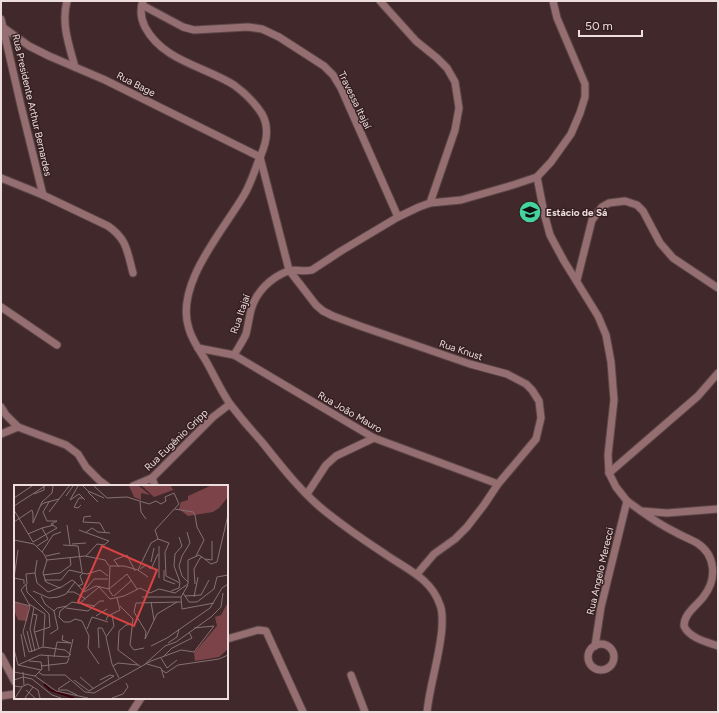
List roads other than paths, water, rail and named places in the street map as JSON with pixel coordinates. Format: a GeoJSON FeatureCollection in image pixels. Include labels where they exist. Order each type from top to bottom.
{"type":"FeatureCollection","features":[{"type":"Feature","properties":{"kind":"street"},"geometry":{"type":"LineString","coordinates":[[67,1],[64,21],[65,30],[75,67]]}},
{"type":"Feature","properties":{"kind":"street"},"geometry":{"type":"LineString","coordinates":[[380,1],[416,41],[447,68],[455,82],[459,108],[455,130],[430,203]]}},
{"type":"Feature","properties":{"kind":"street"},"geometry":{"type":"LineString","coordinates":[[290,270],[312,270],[398,217],[430,203],[461,200],[537,177],[551,162],[571,134],[586,97],[585,84],[557,18],[553,1]]}},
{"type":"Feature","properties":{"kind":"street"},"geometry":{"type":"LineString","coordinates":[[142,3],[141,15],[143,24],[155,42],[176,58],[222,78],[236,86],[251,99],[263,116],[266,127],[266,140],[246,192],[199,266],[190,288],[186,313],[188,328],[230,404],[307,494],[325,511],[361,538],[417,574],[431,588],[440,605],[442,617],[440,645],[427,712]]}},
{"type":"Feature","properties":{"kind":"street","name":"Travessa Itajaí"},"geometry":{"type":"LineString","coordinates":[[142,3],[182,27],[194,30],[248,27],[262,29],[279,37],[324,66],[333,75],[340,88],[398,217]]}},
{"type":"Feature","properties":{"kind":"street","name":"Rua Presidente Arthur Bernardes"},"geometry":{"type":"LineString","coordinates":[[1,19],[43,195]]}},
{"type":"Feature","properties":{"kind":"street","name":"Rua Bage"},"geometry":{"type":"LineString","coordinates":[[4,28],[29,46],[105,80],[260,157]]}},
{"type":"Feature","properties":{"kind":"street","name":"Rua Knust"},"geometry":{"type":"LineString","coordinates":[[260,157],[290,270],[316,305],[328,313],[360,326],[470,364],[507,374],[526,384],[539,401],[541,418],[536,439],[498,484],[467,527],[455,539],[434,554],[417,574]]}},
{"type":"Feature","properties":{"kind":"street"},"geometry":{"type":"LineString","coordinates":[[537,177],[550,235],[598,316],[606,335],[611,362],[614,400],[608,455],[609,473],[616,487],[627,501],[658,522],[698,543],[708,553],[713,564],[713,575],[710,585],[705,595],[686,617],[684,626],[688,632],[698,638],[718,646]]}},
{"type":"Feature","properties":{"kind":"street"},"geometry":{"type":"LineString","coordinates":[[1,178],[43,195],[108,226],[123,239],[133,273]]}},
{"type":"Feature","properties":{"kind":"street"},"geometry":{"type":"LineString","coordinates":[[577,280],[592,220],[602,207],[609,203],[625,201],[637,205],[643,211],[660,243],[673,258],[718,288]]}},
{"type":"Feature","properties":{"kind":"street","name":"Rua Itajaí"},"geometry":{"type":"LineString","coordinates":[[234,355],[246,334],[251,309],[257,294],[265,285],[290,270]]}},
{"type":"Feature","properties":{"kind":"street"},"geometry":{"type":"LineString","coordinates":[[1,308],[56,346]]}},
{"type":"Feature","properties":{"kind":"street","name":"Rua João Mauro"},"geometry":{"type":"LineString","coordinates":[[198,348],[234,355],[374,438],[498,484]]}},
{"type":"Feature","properties":{"kind":"street"},"geometry":{"type":"LineString","coordinates":[[609,473],[698,396],[718,373]]}},
{"type":"Feature","properties":{"kind":"street","name":"Rua Eugênio Gripp"},"geometry":{"type":"LineString","coordinates":[[135,485],[152,478],[213,417],[230,404]]}},
{"type":"Feature","properties":{"kind":"street"},"geometry":{"type":"LineString","coordinates":[[1,407],[6,415],[18,427],[66,445],[78,454],[99,480],[106,485]]}},
{"type":"Feature","properties":{"kind":"street"},"geometry":{"type":"LineString","coordinates":[[1,434],[18,427]]}},
{"type":"Feature","properties":{"kind":"street"},"geometry":{"type":"LineString","coordinates":[[307,494],[326,465],[336,456],[374,438]]}},
{"type":"Feature","properties":{"kind":"street"},"geometry":{"type":"LineString","coordinates":[[152,478],[155,485]]}},
{"type":"Feature","properties":{"kind":"street","name":"Rua Angelo Merecci"},"geometry":{"type":"LineString","coordinates":[[595,646],[601,607],[627,501]]}},
{"type":"Feature","properties":{"kind":"street"},"geometry":{"type":"LineString","coordinates":[[641,511],[668,513],[718,509]]}},
{"type":"Feature","properties":{"kind":"street"},"geometry":{"type":"LineString","coordinates":[[228,639],[258,630],[264,630],[268,634],[303,712]]}},
{"type":"Feature","properties":{"kind":"street"},"geometry":{"type":"LineString","coordinates":[[1,656],[14,680]]}},
{"type":"Feature","properties":{"kind":"street"},"geometry":{"type":"LineString","coordinates":[[351,675],[365,712]]}},
{"type":"Feature","properties":{"kind":"street"},"geometry":{"type":"LineString","coordinates":[[1,696],[14,694]]}},
{"type":"Feature","properties":{"kind":"street"},"geometry":{"type":"LineString","coordinates":[[132,712],[140,699]]}},
{"type":"Feature","properties":{"kind":"place","name":"Estácio de Sá"},"geometry":{"type":"Point","coordinates":[530,212]}}]}
